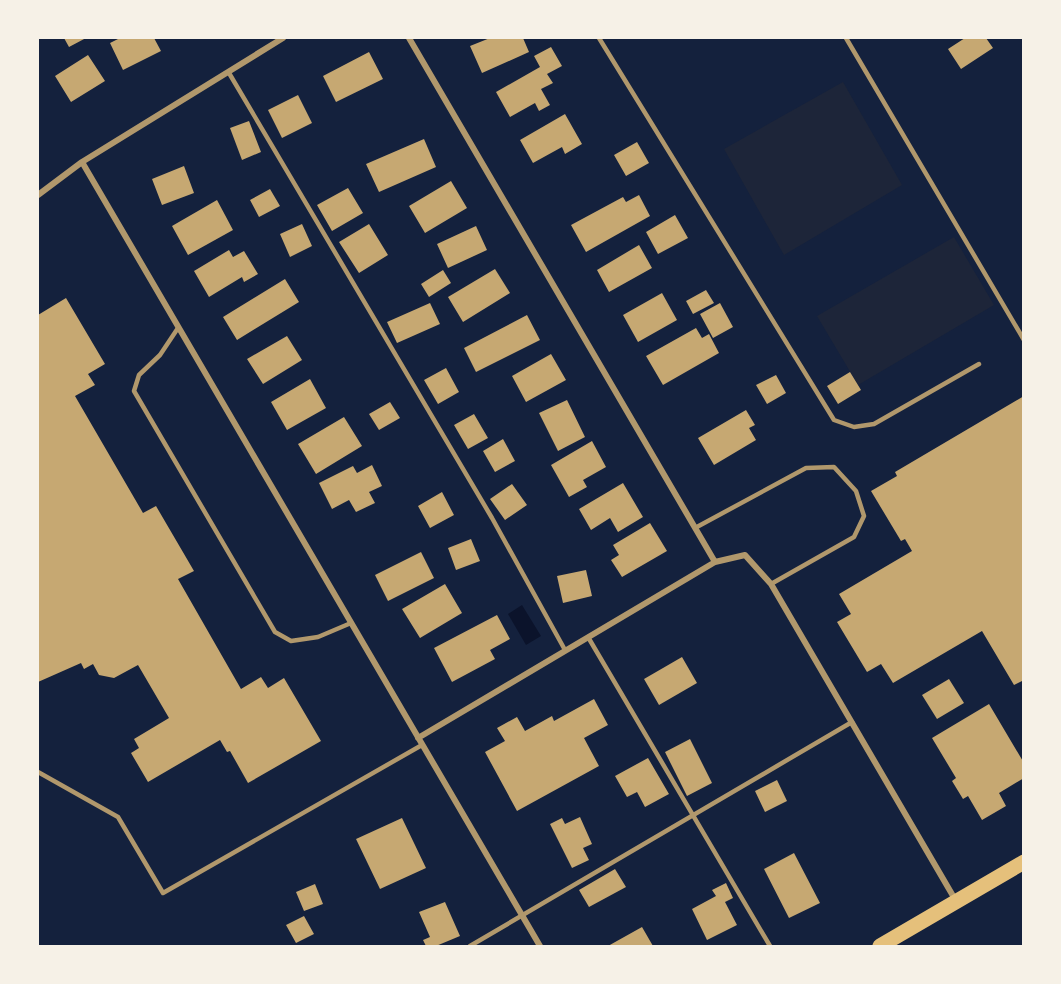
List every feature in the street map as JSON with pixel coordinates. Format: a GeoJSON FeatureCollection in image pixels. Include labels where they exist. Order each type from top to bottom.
{"type":"FeatureCollection","features":[{"type":"Feature","properties":{"kind":"main road"},"geometry":{"type":"LineString","coordinates":[[880,946],[895,942],[956,901],[1023,861]]}},
{"type":"Feature","properties":{"kind":"street"},"geometry":{"type":"LineString","coordinates":[[38,195],[82,162],[283,38]]}},
{"type":"Feature","properties":{"kind":"street"},"geometry":{"type":"LineString","coordinates":[[409,38],[715,562]]}},
{"type":"Feature","properties":{"kind":"street"},"geometry":{"type":"LineString","coordinates":[[82,162],[540,946]]}},
{"type":"Feature","properties":{"kind":"street"},"geometry":{"type":"LineString","coordinates":[[418,738],[715,562],[745,555],[771,584],[956,901]]}},
{"type":"Feature","properties":{"kind":"lane"},"geometry":{"type":"LineString","coordinates":[[599,38],[834,420],[854,427],[874,424],[979,364]]}},
{"type":"Feature","properties":{"kind":"lane"},"geometry":{"type":"LineString","coordinates":[[846,38],[1023,340]]}},
{"type":"Feature","properties":{"kind":"lane"},"geometry":{"type":"LineString","coordinates":[[228,73],[492,518],[565,650]]}},
{"type":"Feature","properties":{"kind":"lane"},"geometry":{"type":"LineString","coordinates":[[178,328],[160,355],[139,375],[134,392],[263,612],[275,632],[291,642],[318,637],[351,623]]}},
{"type":"Feature","properties":{"kind":"lane"},"geometry":{"type":"LineString","coordinates":[[695,528],[806,468],[834,467],[856,491],[864,516],[854,537],[771,584]]}},
{"type":"Feature","properties":{"kind":"lane"},"geometry":{"type":"LineString","coordinates":[[588,637],[770,946]]}},
{"type":"Feature","properties":{"kind":"lane"},"geometry":{"type":"LineString","coordinates":[[470,946],[542,906],[852,722]]}},
{"type":"Feature","properties":{"kind":"lane"},"geometry":{"type":"LineString","coordinates":[[38,772],[118,817],[163,893],[422,745]]}},
{"type":"Feature","properties":{"kind":"shaded area"},"geometry":{"type":"Polygon","coordinates":[[[843,82],[902,185],[784,255],[724,149],[843,82]]]}},
{"type":"Feature","properties":{"kind":"shaded area"},"geometry":{"type":"Polygon","coordinates":[[[954,237],[994,305],[858,385],[817,316],[954,237]]]}},
{"type":"Feature","properties":{"kind":"shaded area"},"geometry":{"type":"Polygon","coordinates":[[[522,605],[541,636],[526,645],[508,614],[522,605]]]}},
{"type":"Feature","properties":{"kind":"building"},"geometry":{"type":"Polygon","coordinates":[[[64,38],[86,38],[69,47],[64,38]]]}},
{"type":"Feature","properties":{"kind":"building"},"geometry":{"type":"Polygon","coordinates":[[[120,38],[154,38],[161,51],[123,70],[110,43],[120,38]]]}},
{"type":"Feature","properties":{"kind":"building"},"geometry":{"type":"Polygon","coordinates":[[[490,38],[523,38],[529,52],[482,73],[470,46],[490,38]]]}},
{"type":"Feature","properties":{"kind":"building"},"geometry":{"type":"Polygon","coordinates":[[[965,38],[986,38],[993,48],[961,69],[948,49],[965,38]]]}},
{"type":"Feature","properties":{"kind":"building"},"geometry":{"type":"Polygon","coordinates":[[[551,47],[562,66],[547,74],[553,83],[541,89],[550,105],[539,111],[535,103],[510,117],[496,92],[540,67],[534,56],[551,47]]]}},
{"type":"Feature","properties":{"kind":"building"},"geometry":{"type":"Polygon","coordinates":[[[369,52],[383,79],[336,102],[323,76],[369,52]]]}},
{"type":"Feature","properties":{"kind":"building"},"geometry":{"type":"Polygon","coordinates":[[[88,55],[105,81],[71,102],[55,76],[88,55]]]}},
{"type":"Feature","properties":{"kind":"building"},"geometry":{"type":"Polygon","coordinates":[[[298,95],[312,123],[282,138],[268,110],[298,95]]]}},
{"type":"Feature","properties":{"kind":"building"},"geometry":{"type":"Polygon","coordinates":[[[565,114],[582,144],[565,154],[562,147],[533,163],[520,140],[565,114]]]}},
{"type":"Feature","properties":{"kind":"building"},"geometry":{"type":"Polygon","coordinates":[[[249,121],[261,152],[242,160],[230,128],[249,121]]]}},
{"type":"Feature","properties":{"kind":"building"},"geometry":{"type":"Polygon","coordinates":[[[424,139],[436,167],[379,192],[366,164],[424,139]]]}},
{"type":"Feature","properties":{"kind":"building"},"geometry":{"type":"Polygon","coordinates":[[[637,142],[649,163],[626,176],[614,155],[637,142]]]}},
{"type":"Feature","properties":{"kind":"building"},"geometry":{"type":"Polygon","coordinates":[[[184,166],[194,193],[162,205],[152,179],[184,166]]]}},
{"type":"Feature","properties":{"kind":"building"},"geometry":{"type":"Polygon","coordinates":[[[451,181],[467,208],[425,233],[409,206],[451,181]]]}},
{"type":"Feature","properties":{"kind":"building"},"geometry":{"type":"Polygon","coordinates":[[[348,188],[363,213],[332,231],[317,205],[348,188]]]}},
{"type":"Feature","properties":{"kind":"building"},"geometry":{"type":"Polygon","coordinates":[[[270,189],[280,206],[259,217],[250,200],[270,189]]]}},
{"type":"Feature","properties":{"kind":"building"},"geometry":{"type":"Polygon","coordinates":[[[639,195],[650,216],[586,252],[571,225],[623,197],[626,202],[639,195]]]}},
{"type":"Feature","properties":{"kind":"building"},"geometry":{"type":"Polygon","coordinates":[[[217,200],[233,230],[188,255],[172,226],[217,200]]]}},
{"type":"Feature","properties":{"kind":"building"},"geometry":{"type":"Polygon","coordinates":[[[675,215],[688,238],[658,254],[646,232],[675,215]]]}},
{"type":"Feature","properties":{"kind":"building"},"geometry":{"type":"Polygon","coordinates":[[[302,224],[312,246],[290,257],[280,234],[302,224]]]}},
{"type":"Feature","properties":{"kind":"building"},"geometry":{"type":"Polygon","coordinates":[[[369,224],[388,255],[359,273],[339,242],[369,224]]]}},
{"type":"Feature","properties":{"kind":"building"},"geometry":{"type":"Polygon","coordinates":[[[476,226],[487,250],[448,268],[437,244],[476,226]]]}},
{"type":"Feature","properties":{"kind":"building"},"geometry":{"type":"Polygon","coordinates":[[[639,245],[652,268],[609,292],[597,270],[639,245]]]}},
{"type":"Feature","properties":{"kind":"building"},"geometry":{"type":"Polygon","coordinates":[[[229,250],[233,257],[244,251],[258,274],[244,282],[242,277],[209,297],[194,271],[229,250]]]}},
{"type":"Feature","properties":{"kind":"building"},"geometry":{"type":"Polygon","coordinates":[[[495,269],[510,293],[463,322],[448,297],[495,269]]]}},
{"type":"Feature","properties":{"kind":"building"},"geometry":{"type":"Polygon","coordinates":[[[443,270],[451,283],[429,297],[421,284],[443,270]]]}},
{"type":"Feature","properties":{"kind":"building"},"geometry":{"type":"Polygon","coordinates":[[[285,279],[299,302],[237,340],[223,317],[285,279]]]}},
{"type":"Feature","properties":{"kind":"building"},"geometry":{"type":"Polygon","coordinates":[[[706,290],[714,303],[693,314],[686,301],[706,290]]]}},
{"type":"Feature","properties":{"kind":"building"},"geometry":{"type":"Polygon","coordinates":[[[662,293],[677,320],[638,342],[623,315],[662,293]]]}},
{"type":"Feature","properties":{"kind":"building"},"geometry":{"type":"Polygon","coordinates":[[[66,298],[105,364],[88,374],[95,385],[75,396],[143,513],[156,506],[194,571],[178,579],[241,689],[261,677],[268,688],[284,678],[321,741],[248,783],[230,751],[227,752],[220,740],[148,782],[131,753],[139,748],[134,739],[169,718],[138,665],[114,678],[99,675],[93,664],[84,669],[81,663],[38,682],[38,315],[66,298]]]}},
{"type":"Feature","properties":{"kind":"building"},"geometry":{"type":"Polygon","coordinates":[[[430,303],[440,324],[397,343],[387,322],[430,303]]]}},
{"type":"Feature","properties":{"kind":"building"},"geometry":{"type":"Polygon","coordinates":[[[720,303],[733,327],[713,338],[700,314],[720,303]]]}},
{"type":"Feature","properties":{"kind":"building"},"geometry":{"type":"Polygon","coordinates":[[[527,315],[540,340],[476,372],[464,348],[527,315]]]}},
{"type":"Feature","properties":{"kind":"building"},"geometry":{"type":"Polygon","coordinates":[[[696,328],[702,338],[709,334],[719,353],[663,385],[646,356],[696,328]]]}},
{"type":"Feature","properties":{"kind":"building"},"geometry":{"type":"Polygon","coordinates":[[[287,336],[302,360],[263,384],[247,359],[287,336]]]}},
{"type":"Feature","properties":{"kind":"building"},"geometry":{"type":"Polygon","coordinates":[[[551,354],[566,380],[526,402],[512,376],[551,354]]]}},
{"type":"Feature","properties":{"kind":"building"},"geometry":{"type":"Polygon","coordinates":[[[446,368],[459,392],[438,404],[424,380],[446,368]]]}},
{"type":"Feature","properties":{"kind":"building"},"geometry":{"type":"Polygon","coordinates":[[[850,372],[861,390],[838,404],[827,386],[850,372]]]}},
{"type":"Feature","properties":{"kind":"building"},"geometry":{"type":"Polygon","coordinates":[[[776,375],[786,393],[767,404],[756,385],[776,375]]]}},
{"type":"Feature","properties":{"kind":"building"},"geometry":{"type":"Polygon","coordinates":[[[310,379],[326,408],[287,430],[271,402],[310,379]]]}},
{"type":"Feature","properties":{"kind":"building"},"geometry":{"type":"Polygon","coordinates":[[[1024,396],[1024,680],[1014,685],[982,631],[893,683],[881,664],[867,672],[837,622],[851,614],[839,594],[912,551],[905,539],[901,541],[871,491],[897,476],[895,472],[1024,396]]]}},
{"type":"Feature","properties":{"kind":"building"},"geometry":{"type":"Polygon","coordinates":[[[567,400],[585,437],[558,451],[539,413],[567,400]]]}},
{"type":"Feature","properties":{"kind":"building"},"geometry":{"type":"Polygon","coordinates":[[[390,402],[400,418],[379,430],[369,414],[390,402]]]}},
{"type":"Feature","properties":{"kind":"building"},"geometry":{"type":"Polygon","coordinates":[[[746,410],[755,425],[749,428],[756,440],[714,465],[698,438],[746,410]]]}},
{"type":"Feature","properties":{"kind":"building"},"geometry":{"type":"Polygon","coordinates":[[[474,414],[488,438],[468,449],[454,425],[474,414]]]}},
{"type":"Feature","properties":{"kind":"building"},"geometry":{"type":"Polygon","coordinates":[[[344,417],[362,446],[316,474],[298,444],[344,417]]]}},
{"type":"Feature","properties":{"kind":"building"},"geometry":{"type":"Polygon","coordinates":[[[503,439],[515,461],[495,472],[483,451],[503,439]]]}},
{"type":"Feature","properties":{"kind":"building"},"geometry":{"type":"Polygon","coordinates":[[[592,441],[606,467],[583,480],[587,487],[569,497],[551,465],[592,441]]]}},
{"type":"Feature","properties":{"kind":"building"},"geometry":{"type":"Polygon","coordinates":[[[372,465],[382,486],[369,492],[375,503],[356,512],[349,500],[332,509],[319,483],[353,466],[357,473],[372,465]]]}},
{"type":"Feature","properties":{"kind":"building"},"geometry":{"type":"Polygon","coordinates":[[[623,483],[643,517],[618,532],[610,518],[591,530],[579,509],[623,483]]]}},
{"type":"Feature","properties":{"kind":"building"},"geometry":{"type":"Polygon","coordinates":[[[512,484],[527,505],[505,520],[490,499],[512,484]]]}},
{"type":"Feature","properties":{"kind":"building"},"geometry":{"type":"Polygon","coordinates":[[[442,492],[454,515],[430,528],[418,506],[442,492]]]}},
{"type":"Feature","properties":{"kind":"building"},"geometry":{"type":"Polygon","coordinates":[[[650,523],[667,551],[622,577],[611,560],[619,555],[613,545],[650,523]]]}},
{"type":"Feature","properties":{"kind":"building"},"geometry":{"type":"Polygon","coordinates":[[[471,539],[480,561],[456,570],[448,548],[471,539]]]}},
{"type":"Feature","properties":{"kind":"building"},"geometry":{"type":"Polygon","coordinates":[[[421,552],[434,578],[388,601],[375,575],[421,552]]]}},
{"type":"Feature","properties":{"kind":"building"},"geometry":{"type":"Polygon","coordinates":[[[586,570],[592,596],[563,603],[557,576],[586,570]]]}},
{"type":"Feature","properties":{"kind":"building"},"geometry":{"type":"Polygon","coordinates":[[[445,584],[462,613],[420,638],[402,609],[445,584]]]}},
{"type":"Feature","properties":{"kind":"building"},"geometry":{"type":"Polygon","coordinates":[[[497,615],[510,639],[490,650],[495,659],[452,682],[434,648],[497,615]]]}},
{"type":"Feature","properties":{"kind":"building"},"geometry":{"type":"Polygon","coordinates":[[[682,657],[697,683],[659,705],[644,679],[682,657]]]}},
{"type":"Feature","properties":{"kind":"building"},"geometry":{"type":"Polygon","coordinates":[[[949,679],[964,703],[937,719],[922,695],[949,679]]]}},
{"type":"Feature","properties":{"kind":"building"},"geometry":{"type":"Polygon","coordinates":[[[594,699],[608,725],[584,738],[599,766],[517,811],[485,752],[505,741],[497,728],[517,717],[525,731],[552,716],[554,721],[594,699]]]}},
{"type":"Feature","properties":{"kind":"building"},"geometry":{"type":"Polygon","coordinates":[[[989,704],[1024,763],[1024,778],[999,793],[1006,806],[982,820],[968,796],[963,799],[952,781],[956,778],[932,738],[989,704]]]}},
{"type":"Feature","properties":{"kind":"building"},"geometry":{"type":"Polygon","coordinates":[[[690,739],[712,783],[687,796],[665,752],[690,739]]]}},
{"type":"Feature","properties":{"kind":"building"},"geometry":{"type":"Polygon","coordinates":[[[648,758],[669,794],[645,807],[637,792],[627,797],[615,776],[648,758]]]}},
{"type":"Feature","properties":{"kind":"building"},"geometry":{"type":"Polygon","coordinates":[[[777,780],[787,801],[765,812],[755,791],[777,780]]]}},
{"type":"Feature","properties":{"kind":"building"},"geometry":{"type":"Polygon","coordinates":[[[580,817],[592,844],[583,848],[589,860],[572,868],[550,824],[562,818],[565,824],[580,817]]]}},
{"type":"Feature","properties":{"kind":"building"},"geometry":{"type":"Polygon","coordinates":[[[402,818],[426,868],[380,889],[356,839],[402,818]]]}},
{"type":"Feature","properties":{"kind":"building"},"geometry":{"type":"Polygon","coordinates":[[[794,853],[820,903],[789,918],[764,869],[794,853]]]}},
{"type":"Feature","properties":{"kind":"building"},"geometry":{"type":"Polygon","coordinates":[[[615,869],[626,887],[589,907],[579,890],[615,869]]]}},
{"type":"Feature","properties":{"kind":"building"},"geometry":{"type":"Polygon","coordinates":[[[726,883],[733,898],[725,902],[737,925],[707,940],[692,909],[716,896],[712,890],[726,883]]]}},
{"type":"Feature","properties":{"kind":"building"},"geometry":{"type":"Polygon","coordinates":[[[315,884],[323,904],[304,911],[296,892],[315,884]]]}},
{"type":"Feature","properties":{"kind":"building"},"geometry":{"type":"Polygon","coordinates":[[[445,902],[460,936],[436,946],[426,946],[423,940],[430,937],[419,912],[445,902]]]}},
{"type":"Feature","properties":{"kind":"building"},"geometry":{"type":"Polygon","coordinates":[[[304,916],[314,934],[296,943],[286,925],[304,916]]]}},
{"type":"Feature","properties":{"kind":"building"},"geometry":{"type":"Polygon","coordinates":[[[642,927],[653,946],[608,946],[642,927]]]}}]}
